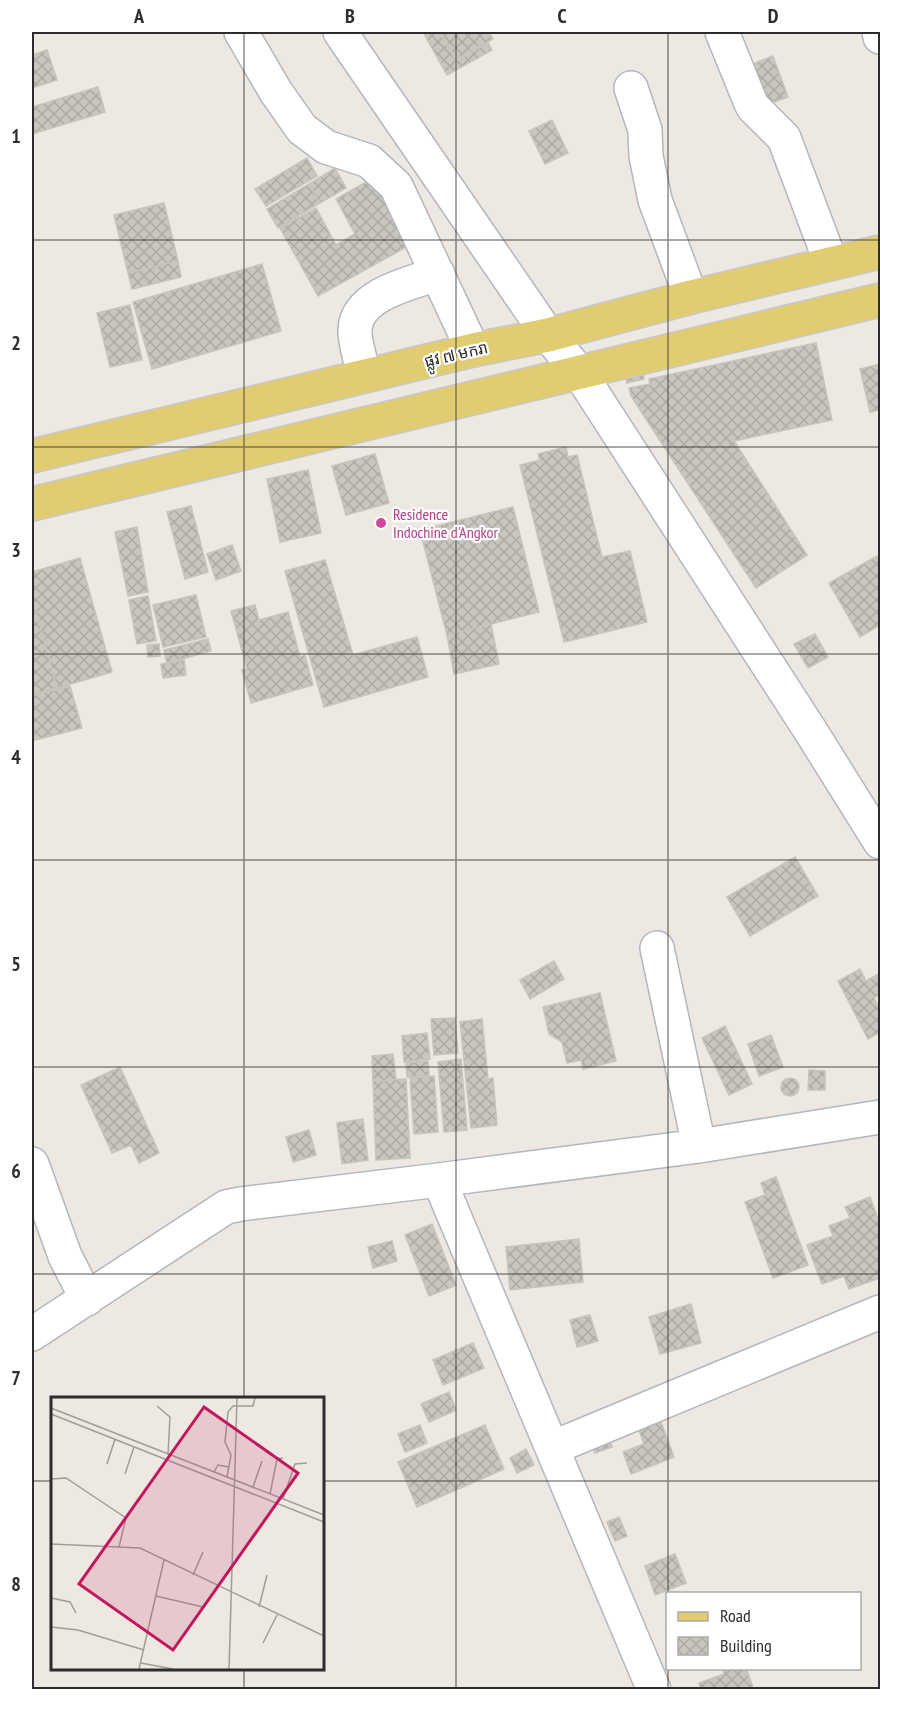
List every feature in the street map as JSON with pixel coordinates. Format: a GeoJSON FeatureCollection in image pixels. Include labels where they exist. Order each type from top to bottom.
{"type":"FeatureCollection","features":[{"type":"Feature","properties":{"kind":"main road","name":"ផ្លូវ ៧ មករា"},"geometry":{"type":"LineString","coordinates":[[32,456],[473,350],[548,335],[691,297],[880,252]]}},
{"type":"Feature","properties":{"kind":"main road"},"geometry":{"type":"LineString","coordinates":[[32,504],[880,300]]}},
{"type":"Feature","properties":{"kind":"street"},"geometry":{"type":"LineString","coordinates":[[241,32],[276,92],[302,129],[326,147],[369,161],[396,186],[473,350]]}},
{"type":"Feature","properties":{"kind":"street"},"geometry":{"type":"LineString","coordinates":[[340,32],[548,335],[579,372],[880,842]]}},
{"type":"Feature","properties":{"kind":"street"},"geometry":{"type":"LineString","coordinates":[[723,32],[753,107],[784,138],[787,144],[831,263]]}},
{"type":"Feature","properties":{"kind":"street"},"geometry":{"type":"LineString","coordinates":[[879,32],[880,37]]}},
{"type":"Feature","properties":{"kind":"street"},"geometry":{"type":"LineString","coordinates":[[631,88],[645,130],[646,156],[656,200],[691,297]]}},
{"type":"Feature","properties":{"kind":"street"},"geometry":{"type":"LineString","coordinates":[[364,376],[355,330],[361,310],[382,294],[438,274]]}},
{"type":"Feature","properties":{"kind":"street"},"geometry":{"type":"LineString","coordinates":[[657,948],[699,1146]]}},
{"type":"Feature","properties":{"kind":"street"},"geometry":{"type":"LineString","coordinates":[[32,1334],[226,1207],[699,1146],[880,1117]]}},
{"type":"Feature","properties":{"kind":"street"},"geometry":{"type":"LineString","coordinates":[[32,1164],[65,1256],[87,1299]]}},
{"type":"Feature","properties":{"kind":"street"},"geometry":{"type":"LineString","coordinates":[[439,1180],[654,1689]]}},
{"type":"Feature","properties":{"kind":"street"},"geometry":{"type":"LineString","coordinates":[[552,1448],[880,1312]]}},
{"type":"Feature","properties":{"kind":"building"},"geometry":{"type":"Polygon","coordinates":[[[423,32],[440,32],[456,61],[488,43],[492,50],[447,75],[423,32]]]}},
{"type":"Feature","properties":{"kind":"building"},"geometry":{"type":"Polygon","coordinates":[[[441,32],[489,32],[493,39],[456,59],[441,32]]]}},
{"type":"Feature","properties":{"kind":"building"},"geometry":{"type":"Polygon","coordinates":[[[47,50],[57,80],[32,88],[32,55],[47,50]]]}},
{"type":"Feature","properties":{"kind":"building"},"geometry":{"type":"Polygon","coordinates":[[[773,56],[788,97],[763,106],[748,66],[773,56]]]}},
{"type":"Feature","properties":{"kind":"building"},"geometry":{"type":"Polygon","coordinates":[[[98,87],[105,112],[32,134],[32,107],[98,87]]]}},
{"type":"Feature","properties":{"kind":"building"},"geometry":{"type":"Polygon","coordinates":[[[552,120],[568,153],[545,164],[529,131],[552,120]]]}},
{"type":"Feature","properties":{"kind":"building"},"geometry":{"type":"Polygon","coordinates":[[[307,158],[317,176],[266,206],[255,189],[307,158]]]}},
{"type":"Feature","properties":{"kind":"building"},"geometry":{"type":"Polygon","coordinates":[[[335,168],[346,188],[320,203],[309,184],[335,168]]]}},
{"type":"Feature","properties":{"kind":"building"},"geometry":{"type":"Polygon","coordinates":[[[373,178],[410,245],[318,296],[280,228],[316,208],[336,245],[355,234],[336,199],[373,178]]]}},
{"type":"Feature","properties":{"kind":"building"},"geometry":{"type":"Polygon","coordinates":[[[309,184],[320,203],[278,228],[267,209],[309,184]]]}},
{"type":"Feature","properties":{"kind":"building"},"geometry":{"type":"Polygon","coordinates":[[[164,203],[178,261],[128,273],[114,215],[164,203]]]}},
{"type":"Feature","properties":{"kind":"building"},"geometry":{"type":"Polygon","coordinates":[[[178,261],[181,277],[132,289],[128,273],[178,261]]]}},
{"type":"Feature","properties":{"kind":"building"},"geometry":{"type":"Polygon","coordinates":[[[262,264],[281,331],[152,369],[133,302],[262,264]]]}},
{"type":"Feature","properties":{"kind":"building"},"geometry":{"type":"Polygon","coordinates":[[[130,305],[142,360],[110,367],[97,313],[130,305]]]}},
{"type":"Feature","properties":{"kind":"building"},"geometry":{"type":"Polygon","coordinates":[[[816,343],[832,420],[734,441],[807,555],[756,588],[631,396],[629,388],[650,384],[649,379],[816,343]]]}},
{"type":"Feature","properties":{"kind":"building"},"geometry":{"type":"Polygon","coordinates":[[[641,362],[644,379],[627,383],[623,366],[641,362]]]}},
{"type":"Feature","properties":{"kind":"building"},"geometry":{"type":"Polygon","coordinates":[[[880,364],[880,410],[870,412],[860,369],[880,364]]]}},
{"type":"Feature","properties":{"kind":"building"},"geometry":{"type":"Polygon","coordinates":[[[566,447],[568,457],[577,455],[602,557],[630,551],[647,622],[564,642],[520,465],[540,460],[538,454],[566,447]]]}},
{"type":"Feature","properties":{"kind":"building"},"geometry":{"type":"Polygon","coordinates":[[[375,454],[389,503],[346,515],[332,466],[375,454]]]}},
{"type":"Feature","properties":{"kind":"building"},"geometry":{"type":"Polygon","coordinates":[[[308,470],[321,533],[280,542],[267,479],[308,470]]]}},
{"type":"Feature","properties":{"kind":"building"},"geometry":{"type":"Polygon","coordinates":[[[191,506],[208,572],[185,579],[167,512],[191,506]]]}},
{"type":"Feature","properties":{"kind":"building"},"geometry":{"type":"Polygon","coordinates":[[[513,507],[539,612],[447,635],[420,530],[513,507]]]}},
{"type":"Feature","properties":{"kind":"building"},"geometry":{"type":"Polygon","coordinates":[[[137,527],[148,592],[128,596],[115,532],[137,527]]]}},
{"type":"Feature","properties":{"kind":"building"},"geometry":{"type":"Polygon","coordinates":[[[232,545],[241,571],[216,580],[207,554],[232,545]]]}},
{"type":"Feature","properties":{"kind":"building"},"geometry":{"type":"Polygon","coordinates":[[[877,556],[880,561],[880,625],[860,637],[829,583],[877,556]]]}},
{"type":"Feature","properties":{"kind":"building"},"geometry":{"type":"Polygon","coordinates":[[[80,558],[112,672],[57,688],[32,596],[32,572],[80,558]]]}},
{"type":"Feature","properties":{"kind":"building"},"geometry":{"type":"Polygon","coordinates":[[[325,560],[353,655],[417,637],[428,677],[324,707],[285,571],[325,560]]]}},
{"type":"Feature","properties":{"kind":"building"},"geometry":{"type":"Polygon","coordinates":[[[196,595],[206,637],[163,647],[153,605],[196,595]]]}},
{"type":"Feature","properties":{"kind":"building"},"geometry":{"type":"Polygon","coordinates":[[[32,596],[57,688],[32,695],[32,596]]]}},
{"type":"Feature","properties":{"kind":"building"},"geometry":{"type":"Polygon","coordinates":[[[148,596],[156,641],[137,644],[129,600],[148,596]]]}},
{"type":"Feature","properties":{"kind":"building"},"geometry":{"type":"Polygon","coordinates":[[[255,605],[259,620],[288,612],[300,657],[305,655],[313,685],[251,703],[242,670],[247,669],[231,611],[255,605]]]}},
{"type":"Feature","properties":{"kind":"building"},"geometry":{"type":"Polygon","coordinates":[[[491,624],[499,664],[454,674],[447,635],[491,624]]]}},
{"type":"Feature","properties":{"kind":"building"},"geometry":{"type":"Polygon","coordinates":[[[815,634],[828,657],[808,668],[794,644],[815,634]]]}},
{"type":"Feature","properties":{"kind":"building"},"geometry":{"type":"Polygon","coordinates":[[[208,639],[211,651],[167,663],[164,650],[208,639]]]}},
{"type":"Feature","properties":{"kind":"building"},"geometry":{"type":"Polygon","coordinates":[[[159,644],[160,656],[148,657],[147,645],[159,644]]]}},
{"type":"Feature","properties":{"kind":"building"},"geometry":{"type":"Polygon","coordinates":[[[184,660],[186,675],[163,678],[161,664],[184,660]]]}},
{"type":"Feature","properties":{"kind":"building"},"geometry":{"type":"Polygon","coordinates":[[[70,686],[82,728],[35,740],[32,726],[32,696],[70,686]]]}},
{"type":"Feature","properties":{"kind":"building"},"geometry":{"type":"Polygon","coordinates":[[[795,857],[818,896],[750,936],[727,897],[795,857]]]}},
{"type":"Feature","properties":{"kind":"building"},"geometry":{"type":"Polygon","coordinates":[[[554,961],[564,979],[530,999],[520,980],[554,961]]]}},
{"type":"Feature","properties":{"kind":"building"},"geometry":{"type":"Polygon","coordinates":[[[860,969],[866,981],[880,973],[880,994],[874,998],[880,1010],[880,1032],[868,1039],[838,981],[860,969]]]}},
{"type":"Feature","properties":{"kind":"building"},"geometry":{"type":"Polygon","coordinates":[[[600,993],[616,1061],[583,1069],[581,1060],[567,1063],[562,1042],[549,1034],[543,1007],[600,993]]]}},
{"type":"Feature","properties":{"kind":"building"},"geometry":{"type":"Polygon","coordinates":[[[455,1018],[458,1053],[434,1055],[431,1019],[455,1018]]]}},
{"type":"Feature","properties":{"kind":"building"},"geometry":{"type":"Polygon","coordinates":[[[482,1019],[488,1079],[493,1078],[497,1125],[471,1128],[460,1022],[482,1019]]]}},
{"type":"Feature","properties":{"kind":"building"},"geometry":{"type":"Polygon","coordinates":[[[725,1026],[752,1084],[729,1095],[702,1038],[725,1026]]]}},
{"type":"Feature","properties":{"kind":"building"},"geometry":{"type":"Polygon","coordinates":[[[427,1033],[430,1059],[404,1062],[402,1036],[427,1033]]]}},
{"type":"Feature","properties":{"kind":"building"},"geometry":{"type":"Polygon","coordinates":[[[771,1035],[783,1067],[759,1076],[748,1044],[771,1035]]]}},
{"type":"Feature","properties":{"kind":"building"},"geometry":{"type":"Polygon","coordinates":[[[393,1054],[396,1080],[373,1081],[372,1056],[393,1054]]]}},
{"type":"Feature","properties":{"kind":"building"},"geometry":{"type":"Polygon","coordinates":[[[461,1059],[467,1130],[444,1132],[438,1062],[461,1059]]]}},
{"type":"Feature","properties":{"kind":"building"},"geometry":{"type":"Polygon","coordinates":[[[428,1061],[429,1075],[407,1077],[406,1063],[428,1061]]]}},
{"type":"Feature","properties":{"kind":"building"},"geometry":{"type":"Polygon","coordinates":[[[120,1067],[159,1153],[139,1163],[131,1145],[112,1153],[81,1085],[120,1067]]]}},
{"type":"Feature","properties":{"kind":"building"},"geometry":{"type":"Polygon","coordinates":[[[809,1070],[825,1071],[825,1090],[808,1090],[809,1070]]]}},
{"type":"Feature","properties":{"kind":"building"},"geometry":{"type":"Polygon","coordinates":[[[434,1076],[438,1132],[414,1134],[410,1078],[434,1076]]]}},
{"type":"Feature","properties":{"kind":"building"},"geometry":{"type":"Polygon","coordinates":[[[786,1078],[794,1078],[799,1083],[797,1094],[786,1096],[781,1091],[781,1083],[786,1078]]]}},
{"type":"Feature","properties":{"kind":"building"},"geometry":{"type":"Polygon","coordinates":[[[406,1079],[410,1158],[376,1160],[373,1081],[406,1079]]]}},
{"type":"Feature","properties":{"kind":"building"},"geometry":{"type":"Polygon","coordinates":[[[363,1119],[368,1160],[342,1164],[337,1123],[363,1119]]]}},
{"type":"Feature","properties":{"kind":"building"},"geometry":{"type":"Polygon","coordinates":[[[309,1130],[316,1155],[293,1162],[286,1137],[309,1130]]]}},
{"type":"Feature","properties":{"kind":"building"},"geometry":{"type":"Polygon","coordinates":[[[776,1177],[808,1265],[773,1278],[745,1202],[765,1195],[761,1183],[776,1177]]]}},
{"type":"Feature","properties":{"kind":"building"},"geometry":{"type":"Polygon","coordinates":[[[870,1197],[880,1224],[880,1278],[849,1289],[844,1276],[822,1284],[807,1245],[833,1236],[829,1226],[850,1218],[845,1207],[870,1197]]]}},
{"type":"Feature","properties":{"kind":"building"},"geometry":{"type":"Polygon","coordinates":[[[432,1224],[456,1285],[429,1296],[405,1235],[432,1224]]]}},
{"type":"Feature","properties":{"kind":"building"},"geometry":{"type":"Polygon","coordinates":[[[579,1239],[583,1282],[510,1290],[506,1247],[579,1239]]]}},
{"type":"Feature","properties":{"kind":"building"},"geometry":{"type":"Polygon","coordinates":[[[392,1241],[397,1261],[373,1268],[368,1247],[392,1241]]]}},
{"type":"Feature","properties":{"kind":"building"},"geometry":{"type":"Polygon","coordinates":[[[691,1304],[701,1343],[660,1354],[649,1317],[691,1304]]]}},
{"type":"Feature","properties":{"kind":"building"},"geometry":{"type":"Polygon","coordinates":[[[590,1315],[598,1341],[577,1347],[570,1320],[590,1315]]]}},
{"type":"Feature","properties":{"kind":"building"},"geometry":{"type":"Polygon","coordinates":[[[473,1343],[484,1368],[443,1385],[433,1360],[473,1343]]]}},
{"type":"Feature","properties":{"kind":"building"},"geometry":{"type":"Polygon","coordinates":[[[449,1392],[456,1410],[429,1422],[421,1404],[449,1392]]]}},
{"type":"Feature","properties":{"kind":"building"},"geometry":{"type":"Polygon","coordinates":[[[660,1419],[674,1457],[631,1474],[623,1452],[644,1444],[638,1427],[660,1419]]]}},
{"type":"Feature","properties":{"kind":"building"},"geometry":{"type":"Polygon","coordinates":[[[420,1425],[427,1443],[405,1452],[398,1434],[420,1425]]]}},
{"type":"Feature","properties":{"kind":"building"},"geometry":{"type":"Polygon","coordinates":[[[485,1425],[504,1469],[417,1507],[398,1462],[485,1425]]]}},
{"type":"Feature","properties":{"kind":"building"},"geometry":{"type":"Polygon","coordinates":[[[605,1427],[612,1447],[595,1453],[588,1434],[605,1427]]]}},
{"type":"Feature","properties":{"kind":"building"},"geometry":{"type":"Polygon","coordinates":[[[526,1449],[534,1465],[517,1473],[510,1458],[526,1449]]]}},
{"type":"Feature","properties":{"kind":"building"},"geometry":{"type":"Polygon","coordinates":[[[619,1517],[627,1536],[615,1541],[607,1522],[619,1517]]]}},
{"type":"Feature","properties":{"kind":"building"},"geometry":{"type":"Polygon","coordinates":[[[675,1554],[686,1583],[655,1595],[645,1566],[675,1554]]]}},
{"type":"Feature","properties":{"kind":"building"},"geometry":{"type":"Polygon","coordinates":[[[723,1670],[747,1670],[754,1690],[701,1690],[699,1683],[724,1674],[723,1670]]]}},
{"type":"Feature","properties":{"kind":"place","name":"Residence Indochine d'Angkor"},"geometry":{"type":"Point","coordinates":[381,523]}}]}
